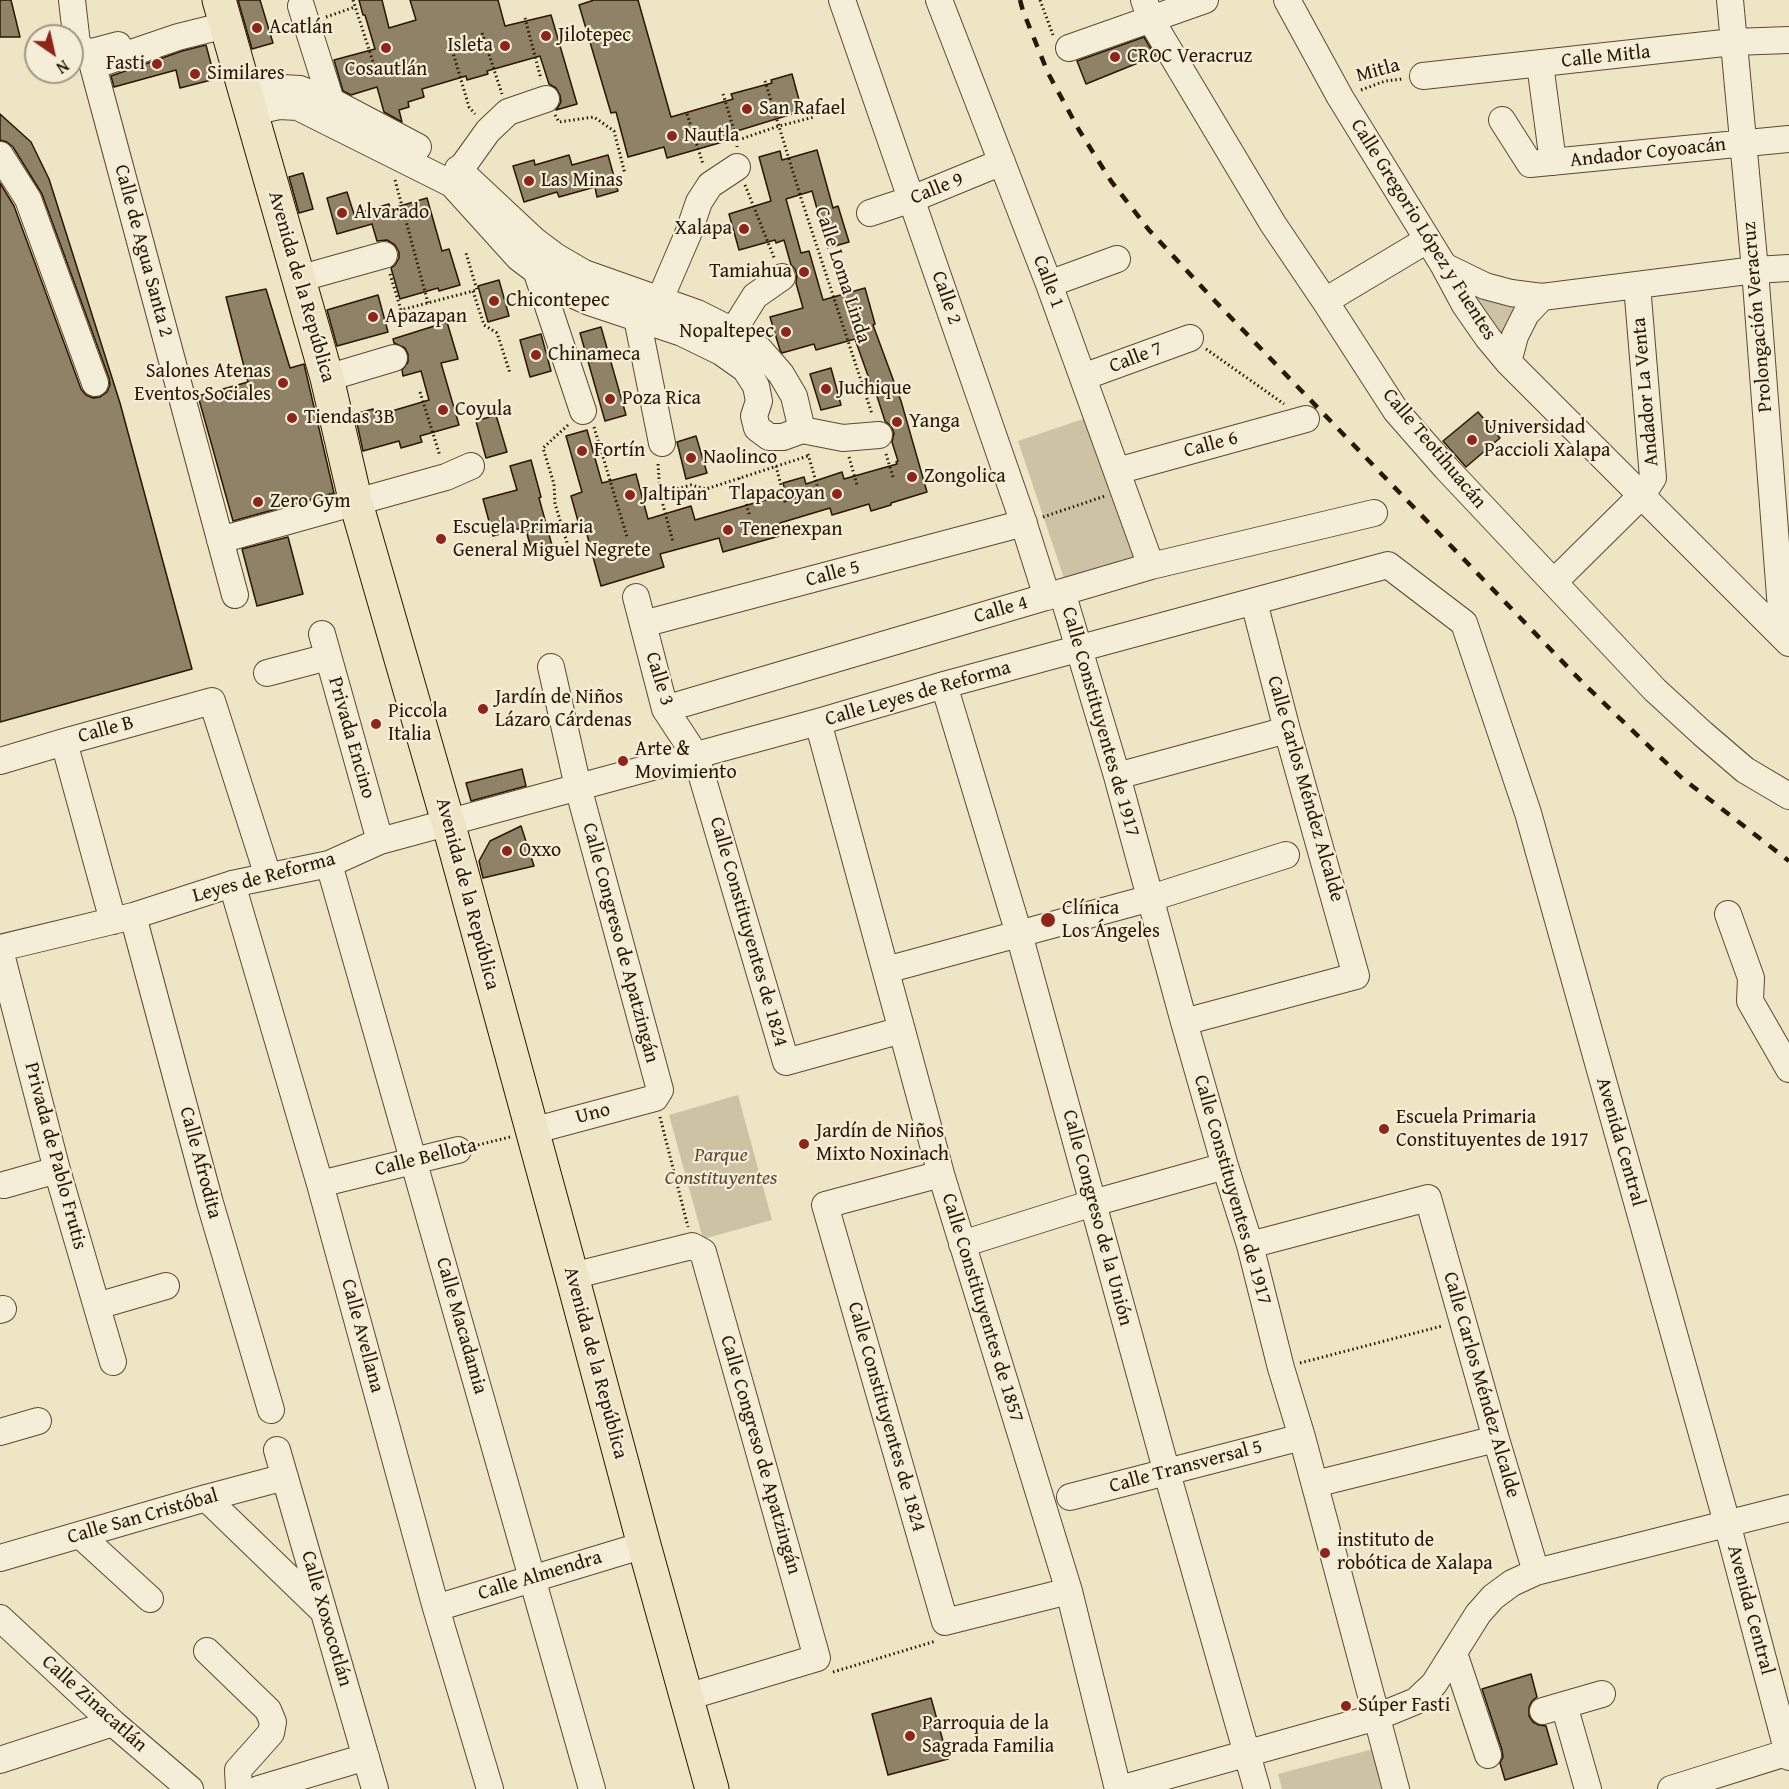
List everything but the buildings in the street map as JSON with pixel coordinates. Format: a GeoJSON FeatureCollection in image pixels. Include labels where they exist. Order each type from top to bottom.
{"type":"FeatureCollection","features":[{"type":"Feature","properties":{"kind":"main road","name":"Avenida de la República"},"geometry":{"type":"LineString","coordinates":[[223,13],[327,378],[356,503],[448,822],[712,1789]]}},
{"type":"Feature","properties":{"kind":"street"},"geometry":{"type":"LineString","coordinates":[[72,0],[77,44],[84,50],[92,52],[145,38],[178,37],[223,13]]}},
{"type":"Feature","properties":{"kind":"street","name":"Calle 2"},"geometry":{"type":"LineString","coordinates":[[842,0],[1022,519],[1055,595]]}},
{"type":"Feature","properties":{"kind":"street","name":"Calle 1"},"geometry":{"type":"LineString","coordinates":[[939,0],[1049,284],[1151,566]]}},
{"type":"Feature","properties":{"kind":"street"},"geometry":{"type":"LineString","coordinates":[[1069,48],[1148,10],[1205,0]]}},
{"type":"Feature","properties":{"kind":"street","name":"Calle Gregorio López y Fuentes"},"geometry":{"type":"LineString","coordinates":[[1287,0],[1340,97],[1444,266],[1465,305],[1488,338],[1508,362],[1786,639]]}},
{"type":"Feature","properties":{"kind":"street","name":"Prolongación Veracruz"},"geometry":{"type":"LineString","coordinates":[[1730,0],[1755,270],[1781,510],[1786,639]]}},
{"type":"Feature","properties":{"kind":"street","name":"Calle Teotihuacán"},"geometry":{"type":"LineString","coordinates":[[1148,10],[1273,224],[1396,411],[1446,468],[1655,690],[1745,770],[1789,796]]}},
{"type":"Feature","properties":{"kind":"street"},"geometry":{"type":"LineString","coordinates":[[304,15],[331,101]]}},
{"type":"Feature","properties":{"kind":"street","name":"Calle de Agua Santa 2"},"geometry":{"type":"LineString","coordinates":[[178,37],[93,66],[235,594]]}},
{"type":"Feature","properties":{"kind":"street","name":"Calle Mitla"},"geometry":{"type":"LineString","coordinates":[[1423,76],[1733,42],[1789,40]]}},
{"type":"Feature","properties":{"kind":"street"},"geometry":{"type":"LineString","coordinates":[[1540,64],[1553,162]]}},
{"type":"Feature","properties":{"kind":"street"},"geometry":{"type":"LineString","coordinates":[[249,103],[281,88],[300,89],[331,101],[456,177],[535,241],[584,273],[697,313],[727,341],[756,386],[759,401],[754,416],[757,428],[769,437],[808,439],[879,435]]}},
{"type":"Feature","properties":{"kind":"street"},"geometry":{"type":"LineString","coordinates":[[456,177],[488,131],[508,112],[546,99]]}},
{"type":"Feature","properties":{"kind":"street"},"geometry":{"type":"LineString","coordinates":[[249,103],[298,107],[388,152],[456,177],[519,258],[560,289],[589,302],[682,333],[760,350],[781,374],[794,396],[808,439]]}},
{"type":"Feature","properties":{"kind":"street","name":"Andador Coyoacán"},"geometry":{"type":"LineString","coordinates":[[1502,120],[1530,164],[1789,139]]}},
{"type":"Feature","properties":{"kind":"street"},"geometry":{"type":"LineString","coordinates":[[0,155],[28,199],[95,383]]}},
{"type":"Feature","properties":{"kind":"street","name":"Calle 9"},"geometry":{"type":"LineString","coordinates":[[870,213],[912,199],[1002,162]]}},
{"type":"Feature","properties":{"kind":"street"},"geometry":{"type":"LineString","coordinates":[[660,299],[699,202],[710,184],[737,167]]}},
{"type":"Feature","properties":{"kind":"street"},"geometry":{"type":"LineString","coordinates":[[1325,301],[1427,240]]}},
{"type":"Feature","properties":{"kind":"street"},"geometry":{"type":"LineString","coordinates":[[298,279],[384,255]]}},
{"type":"Feature","properties":{"kind":"street"},"geometry":{"type":"LineString","coordinates":[[1049,284],[1117,259]]}},
{"type":"Feature","properties":{"kind":"street"},"geometry":{"type":"LineString","coordinates":[[1444,266],[1485,286],[1511,293],[1542,297],[1755,270],[1789,268]]}},
{"type":"Feature","properties":{"kind":"street"},"geometry":{"type":"LineString","coordinates":[[537,273],[583,411]]}},
{"type":"Feature","properties":{"kind":"street"},"geometry":{"type":"LineString","coordinates":[[727,341],[755,296],[782,277]]}},
{"type":"Feature","properties":{"kind":"street","name":"Andador La Venta"},"geometry":{"type":"LineString","coordinates":[[1637,285],[1653,478],[1642,495]]}},
{"type":"Feature","properties":{"kind":"street"},"geometry":{"type":"LineString","coordinates":[[1508,362],[1515,336],[1526,314],[1542,297]]}},
{"type":"Feature","properties":{"kind":"street"},"geometry":{"type":"LineString","coordinates":[[636,318],[662,443]]}},
{"type":"Feature","properties":{"kind":"street","name":"Calle 7"},"geometry":{"type":"LineString","coordinates":[[1083,377],[1190,338]]}},
{"type":"Feature","properties":{"kind":"street"},"geometry":{"type":"LineString","coordinates":[[327,378],[394,358]]}},
{"type":"Feature","properties":{"kind":"street","name":"Calle 6"},"geometry":{"type":"LineString","coordinates":[[1117,471],[1306,419]]}},
{"type":"Feature","properties":{"kind":"street"},"geometry":{"type":"LineString","coordinates":[[220,540],[446,477],[471,466]]}},
{"type":"Feature","properties":{"kind":"street"},"geometry":{"type":"LineString","coordinates":[[1554,582],[1642,495]]}},
{"type":"Feature","properties":{"kind":"street","name":"Calle 4"},"geometry":{"type":"LineString","coordinates":[[665,709],[1151,566],[1374,513]]}},
{"type":"Feature","properties":{"kind":"street","name":"Calle 5"},"geometry":{"type":"LineString","coordinates":[[643,624],[1022,519]]}},
{"type":"Feature","properties":{"kind":"street","name":"Calle Leyes de Reforma"},"geometry":{"type":"LineString","coordinates":[[448,822],[1388,565]]}},
{"type":"Feature","properties":{"kind":"street","name":"Avenida Central"},"geometry":{"type":"LineString","coordinates":[[1388,565],[1464,624],[1527,813],[1727,1523],[1789,1754]]}},
{"type":"Feature","properties":{"kind":"street","name":"Calle Constituyentes de 1917"},"geometry":{"type":"LineString","coordinates":[[1055,595],[1079,649],[1117,776],[1184,1022],[1250,1245],[1281,1368],[1315,1484],[1396,1789]]}},
{"type":"Feature","properties":{"kind":"street","name":"Calle 3"},"geometry":{"type":"LineString","coordinates":[[636,597],[665,709],[696,756]]}},
{"type":"Feature","properties":{"kind":"street","name":"Calle Carlos Méndez Alcalde"},"geometry":{"type":"LineString","coordinates":[[1184,1022],[1356,976],[1287,730],[1254,602]]}},
{"type":"Feature","properties":{"kind":"street","name":"Privada Encino"},"geometry":{"type":"LineString","coordinates":[[267,673],[325,646],[380,842]]}},
{"type":"Feature","properties":{"kind":"street","name":"Calle Congreso de Apatzingán"},"geometry":{"type":"LineString","coordinates":[[551,667],[579,787],[660,1090],[655,1098]]}},
{"type":"Feature","properties":{"kind":"street","name":"Calle Congreso de la Unión"},"geometry":{"type":"LineString","coordinates":[[944,685],[1019,934],[1167,1473],[1257,1789]]}},
{"type":"Feature","properties":{"kind":"street","name":"Calle B"},"geometry":{"type":"LineString","coordinates":[[0,761],[64,741],[212,701],[268,876]]}},
{"type":"Feature","properties":{"kind":"street","name":"Calle Constituyentes de 1857"},"geometry":{"type":"LineString","coordinates":[[818,722],[941,1174],[1069,1591],[1119,1789]]}},
{"type":"Feature","properties":{"kind":"street"},"geometry":{"type":"LineString","coordinates":[[1117,776],[1287,730]]}},
{"type":"Feature","properties":{"kind":"street","name":"Calle Afrodita"},"geometry":{"type":"LineString","coordinates":[[64,741],[123,918],[271,1410]]}},
{"type":"Feature","properties":{"kind":"street","name":"Calle Constituyentes de 1824"},"geometry":{"type":"LineString","coordinates":[[696,756],[786,1062],[902,1030]]}},
{"type":"Feature","properties":{"kind":"street","name":"Leyes de Reforma"},"geometry":{"type":"LineString","coordinates":[[123,918],[232,884],[329,864],[380,842],[448,822]]}},
{"type":"Feature","properties":{"kind":"street"},"geometry":{"type":"LineString","coordinates":[[886,970],[1150,898],[1286,855]]}},
{"type":"Feature","properties":{"kind":"street","name":"Calle Macadamia"},"geometry":{"type":"LineString","coordinates":[[329,864],[592,1789]]}},
{"type":"Feature","properties":{"kind":"street","name":"Calle Avellana"},"geometry":{"type":"LineString","coordinates":[[232,884],[320,1184],[436,1608],[490,1789]]}},
{"type":"Feature","properties":{"kind":"street"},"geometry":{"type":"LineString","coordinates":[[1728,914],[1751,978],[1765,994],[1789,1037]]}},
{"type":"Feature","properties":{"kind":"street"},"geometry":{"type":"LineString","coordinates":[[0,949],[123,918]]}},
{"type":"Feature","properties":{"kind":"street","name":"Privada de Pablo Frutis"},"geometry":{"type":"LineString","coordinates":[[0,949],[57,1170],[113,1362]]}},
{"type":"Feature","properties":{"kind":"street"},"geometry":{"type":"LineString","coordinates":[[1751,978],[1750,1001],[1789,1069]]}},
{"type":"Feature","properties":{"kind":"street","name":"Uno"},"geometry":{"type":"LineString","coordinates":[[532,1131],[655,1098]]}},
{"type":"Feature","properties":{"kind":"street","name":"Calle Bellota"},"geometry":{"type":"LineString","coordinates":[[320,1184],[458,1150]]}},
{"type":"Feature","properties":{"kind":"street"},"geometry":{"type":"LineString","coordinates":[[962,1244],[1093,1203],[1225,1166]]}},
{"type":"Feature","properties":{"kind":"street"},"geometry":{"type":"LineString","coordinates":[[4,1185],[57,1170]]}},
{"type":"Feature","properties":{"kind":"street","name":"Calle Constituyentes de 1824"},"geometry":{"type":"LineString","coordinates":[[941,1174],[825,1205],[945,1622]]}},
{"type":"Feature","properties":{"kind":"street","name":"Calle Carlos Méndez Alcalde"},"geometry":{"type":"LineString","coordinates":[[1250,1245],[1428,1198],[1536,1572]]}},
{"type":"Feature","properties":{"kind":"street"},"geometry":{"type":"LineString","coordinates":[[572,1276],[692,1246]]}},
{"type":"Feature","properties":{"kind":"street","name":"Calle Congreso de Apatzingán"},"geometry":{"type":"LineString","coordinates":[[692,1246],[703,1252],[817,1658]]}},
{"type":"Feature","properties":{"kind":"street"},"geometry":{"type":"LineString","coordinates":[[97,1306],[166,1286]]}},
{"type":"Feature","properties":{"kind":"street"},"geometry":{"type":"LineString","coordinates":[[0,1432],[38,1421]]}},
{"type":"Feature","properties":{"kind":"street","name":"Calle Transversal 5"},"geometry":{"type":"LineString","coordinates":[[1070,1497],[1302,1437]]}},
{"type":"Feature","properties":{"kind":"street"},"geometry":{"type":"LineString","coordinates":[[1315,1484],[1496,1439]]}},
{"type":"Feature","properties":{"kind":"street","name":"Calle Xoxocotlán"},"geometry":{"type":"LineString","coordinates":[[277,1450],[375,1789]]}},
{"type":"Feature","properties":{"kind":"street","name":"Calle San Cristóbal"},"geometry":{"type":"LineString","coordinates":[[0,1558],[285,1477]]}},
{"type":"Feature","properties":{"kind":"street"},"geometry":{"type":"LineString","coordinates":[[206,1498],[324,1611]]}},
{"type":"Feature","properties":{"kind":"street"},"geometry":{"type":"LineString","coordinates":[[1119,1789],[1377,1717],[1416,1701],[1434,1684],[1478,1614],[1493,1597],[1512,1583],[1536,1572],[1789,1508]]}},
{"type":"Feature","properties":{"kind":"street"},"geometry":{"type":"LineString","coordinates":[[80,1535],[150,1599]]}},
{"type":"Feature","properties":{"kind":"street","name":"Calle Almendra"},"geometry":{"type":"LineString","coordinates":[[436,1608],[644,1545]]}},
{"type":"Feature","properties":{"kind":"street"},"geometry":{"type":"LineString","coordinates":[[945,1622],[1069,1591]]}},
{"type":"Feature","properties":{"kind":"street","name":"Calle Zinacatlán"},"geometry":{"type":"LineString","coordinates":[[0,1618],[10,1640],[190,1789]]}},
{"type":"Feature","properties":{"kind":"street"},"geometry":{"type":"LineString","coordinates":[[207,1651],[268,1710],[273,1722],[270,1733],[238,1770],[238,1789]]}},
{"type":"Feature","properties":{"kind":"street"},"geometry":{"type":"LineString","coordinates":[[1454,1653],[1488,1755]]}},
{"type":"Feature","properties":{"kind":"street"},"geometry":{"type":"LineString","coordinates":[[687,1697],[817,1658]]}},
{"type":"Feature","properties":{"kind":"street"},"geometry":{"type":"LineString","coordinates":[[1588,1789],[1554,1708],[1602,1694]]}},
{"type":"Feature","properties":{"kind":"street"},"geometry":{"type":"LineString","coordinates":[[0,1760],[113,1723]]}},
{"type":"Feature","properties":{"kind":"street"},"geometry":{"type":"LineString","coordinates":[[1671,1789],[1789,1754]]}},
{"type":"Feature","properties":{"kind":"street"},"geometry":{"type":"LineString","coordinates":[[259,1789],[366,1757]]}},
{"type":"Feature","properties":{"kind":"path"},"geometry":{"type":"LineString","coordinates":[[353,0],[375,68]]}},
{"type":"Feature","properties":{"kind":"path"},"geometry":{"type":"LineString","coordinates":[[1040,0],[1057,44],[1062,48],[1069,48]]}},
{"type":"Feature","properties":{"kind":"path"},"geometry":{"type":"LineString","coordinates":[[304,15],[355,7]]}},
{"type":"Feature","properties":{"kind":"path"},"geometry":{"type":"LineString","coordinates":[[525,18],[546,99],[559,122],[594,117],[614,131],[625,174]]}},
{"type":"Feature","properties":{"kind":"path"},"geometry":{"type":"LineString","coordinates":[[482,33],[508,112]]}},
{"type":"Feature","properties":{"kind":"path"},"geometry":{"type":"LineString","coordinates":[[450,46],[469,107],[488,131]]}},
{"type":"Feature","properties":{"kind":"path","name":"Mitla"},"geometry":{"type":"LineString","coordinates":[[1340,97],[1385,81],[1423,76]]}},
{"type":"Feature","properties":{"kind":"path","name":"Calle Loma Linda"},"geometry":{"type":"LineString","coordinates":[[765,81],[893,477]]}},
{"type":"Feature","properties":{"kind":"path"},"geometry":{"type":"LineString","coordinates":[[687,114],[710,184]]}},
{"type":"Feature","properties":{"kind":"path"},"geometry":{"type":"LineString","coordinates":[[737,140],[814,117]]}},
{"type":"Feature","properties":{"kind":"path"},"geometry":{"type":"LineString","coordinates":[[388,152],[428,303]]}},
{"type":"Feature","properties":{"kind":"path"},"geometry":{"type":"LineString","coordinates":[[466,253],[484,324],[497,333],[510,373]]}},
{"type":"Feature","properties":{"kind":"path"},"geometry":{"type":"LineString","coordinates":[[384,255],[401,310],[475,290]]}},
{"type":"Feature","properties":{"kind":"path"},"geometry":{"type":"LineString","coordinates":[[1190,338],[1306,419]]}},
{"type":"Feature","properties":{"kind":"path"},"geometry":{"type":"LineString","coordinates":[[420,392],[446,477]]}},
{"type":"Feature","properties":{"kind":"path"},"geometry":{"type":"LineString","coordinates":[[570,552],[555,504],[554,484],[543,448],[583,411],[593,423],[627,537]]}},
{"type":"Feature","properties":{"kind":"path"},"geometry":{"type":"LineString","coordinates":[[843,438],[857,486]]}},
{"type":"Feature","properties":{"kind":"path"},"geometry":{"type":"LineString","coordinates":[[660,494],[691,485],[706,489],[776,466],[808,439],[819,492]]}},
{"type":"Feature","properties":{"kind":"path"},"geometry":{"type":"LineString","coordinates":[[662,443],[658,462],[660,494],[673,542]]}},
{"type":"Feature","properties":{"kind":"path"},"geometry":{"type":"LineString","coordinates":[[776,466],[786,505]]}},
{"type":"Feature","properties":{"kind":"path"},"geometry":{"type":"LineString","coordinates":[[739,478],[750,517]]}},
{"type":"Feature","properties":{"kind":"path"},"geometry":{"type":"LineString","coordinates":[[1022,519],[1044,517],[1092,500]]}},
{"type":"Feature","properties":{"kind":"path"},"geometry":{"type":"LineString","coordinates":[[655,1098],[692,1246]]}},
{"type":"Feature","properties":{"kind":"path","name":"Calle Bellota"},"geometry":{"type":"LineString","coordinates":[[458,1150],[532,1131]]}},
{"type":"Feature","properties":{"kind":"path"},"geometry":{"type":"LineString","coordinates":[[1281,1368],[1462,1321]]}},
{"type":"Feature","properties":{"kind":"path"},"geometry":{"type":"LineString","coordinates":[[817,1658],[822,1676],[949,1637],[945,1622]]}},
{"type":"Feature","properties":{"kind":"green space"},"geometry":{"type":"Polygon","coordinates":[[[1472,292],[1536,308],[1509,350],[1488,322],[1472,292]]]}},
{"type":"Feature","properties":{"kind":"green space"},"geometry":{"type":"Polygon","coordinates":[[[1095,415],[1145,567],[1069,593],[1018,441],[1095,415]]]}},
{"type":"Feature","properties":{"kind":"green space","name":"Parque Constituyentes"},"geometry":{"type":"Polygon","coordinates":[[[738,1095],[772,1220],[703,1239],[669,1115],[738,1095]]]}},
{"type":"Feature","properties":{"kind":"green space"},"geometry":{"type":"Polygon","coordinates":[[[1377,1748],[1388,1789],[1282,1789],[1278,1774],[1377,1748]]]}},
{"type":"Feature","properties":{"kind":"railway"},"geometry":{"type":"LineString","coordinates":[[1020,0],[1048,73],[1079,130],[1111,181],[1149,230],[1584,684],[1682,778],[1789,861]]}},
{"type":"Feature","properties":{"kind":"place","name":"Acatlán"},"geometry":{"type":"Point","coordinates":[257,28]}},
{"type":"Feature","properties":{"kind":"place","name":"Jilotepec"},"geometry":{"type":"Point","coordinates":[546,36]}},
{"type":"Feature","properties":{"kind":"place","name":"Isleta"},"geometry":{"type":"Point","coordinates":[505,46]}},
{"type":"Feature","properties":{"kind":"place","name":"Cosautlán"},"geometry":{"type":"Point","coordinates":[386,48]}},
{"type":"Feature","properties":{"kind":"place","name":"CROC Veracruz"},"geometry":{"type":"Point","coordinates":[1115,57]}},
{"type":"Feature","properties":{"kind":"place","name":"Fasti"},"geometry":{"type":"Point","coordinates":[157,64]}},
{"type":"Feature","properties":{"kind":"place","name":"Similares"},"geometry":{"type":"Point","coordinates":[195,74]}},
{"type":"Feature","properties":{"kind":"place","name":"San Rafael"},"geometry":{"type":"Point","coordinates":[747,109]}},
{"type":"Feature","properties":{"kind":"place","name":"Nautla"},"geometry":{"type":"Point","coordinates":[672,136]}},
{"type":"Feature","properties":{"kind":"place","name":"Las Minas"},"geometry":{"type":"Point","coordinates":[529,181]}},
{"type":"Feature","properties":{"kind":"place","name":"Alvarado"},"geometry":{"type":"Point","coordinates":[342,213]}},
{"type":"Feature","properties":{"kind":"place","name":"Xalapa"},"geometry":{"type":"Point","coordinates":[744,229]}},
{"type":"Feature","properties":{"kind":"place","name":"Tamiahua"},"geometry":{"type":"Point","coordinates":[804,272]}},
{"type":"Feature","properties":{"kind":"place","name":"Chicontepec"},"geometry":{"type":"Point","coordinates":[494,301]}},
{"type":"Feature","properties":{"kind":"place","name":"Apazapan"},"geometry":{"type":"Point","coordinates":[373,317]}},
{"type":"Feature","properties":{"kind":"place","name":"Nopaltepec"},"geometry":{"type":"Point","coordinates":[786,332]}},
{"type":"Feature","properties":{"kind":"place","name":"Chinameca"},"geometry":{"type":"Point","coordinates":[536,355]}},
{"type":"Feature","properties":{"kind":"place","name":"Salones Atenas Eventos Sociales"},"geometry":{"type":"Point","coordinates":[283,383]}},
{"type":"Feature","properties":{"kind":"place","name":"Juchique"},"geometry":{"type":"Point","coordinates":[826,389]}},
{"type":"Feature","properties":{"kind":"place","name":"Poza Rica"},"geometry":{"type":"Point","coordinates":[610,399]}},
{"type":"Feature","properties":{"kind":"place","name":"Coyula"},"geometry":{"type":"Point","coordinates":[443,410]}},
{"type":"Feature","properties":{"kind":"place","name":"Tiendas 3B"},"geometry":{"type":"Point","coordinates":[292,418]}},
{"type":"Feature","properties":{"kind":"place","name":"Yanga"},"geometry":{"type":"Point","coordinates":[897,422]}},
{"type":"Feature","properties":{"kind":"place","name":"Universidad Paccioli Xalapa"},"geometry":{"type":"Point","coordinates":[1472,440]}},
{"type":"Feature","properties":{"kind":"place","name":"Fortín"},"geometry":{"type":"Point","coordinates":[582,451]}},
{"type":"Feature","properties":{"kind":"place","name":"Naolinco"},"geometry":{"type":"Point","coordinates":[691,458]}},
{"type":"Feature","properties":{"kind":"place","name":"Zongolica"},"geometry":{"type":"Point","coordinates":[912,477]}},
{"type":"Feature","properties":{"kind":"place","name":"Tlapacoyan"},"geometry":{"type":"Point","coordinates":[837,494]}},
{"type":"Feature","properties":{"kind":"place","name":"Jaltipan"},"geometry":{"type":"Point","coordinates":[630,495]}},
{"type":"Feature","properties":{"kind":"place","name":"Zero Gym"},"geometry":{"type":"Point","coordinates":[258,502]}},
{"type":"Feature","properties":{"kind":"place","name":"Tenenexpan"},"geometry":{"type":"Point","coordinates":[728,530]}},
{"type":"Feature","properties":{"kind":"place","name":"Escuela Primaria General Miguel Negrete"},"geometry":{"type":"Point","coordinates":[441,539]}},
{"type":"Feature","properties":{"kind":"place","name":"Jardín de Niños Lázaro Cárdenas"},"geometry":{"type":"Point","coordinates":[483,709]}},
{"type":"Feature","properties":{"kind":"place","name":"Piccola Italia"},"geometry":{"type":"Point","coordinates":[376,724]}},
{"type":"Feature","properties":{"kind":"place","name":"Arte & Movimiento"},"geometry":{"type":"Point","coordinates":[623,761]}},
{"type":"Feature","properties":{"kind":"place","name":"Oxxo"},"geometry":{"type":"Point","coordinates":[507,851]}},
{"type":"Feature","properties":{"kind":"place","name":"Clínica Los Ángeles"},"geometry":{"type":"Point","coordinates":[1048,920]}},
{"type":"Feature","properties":{"kind":"place","name":"Escuela Primaria Constituyentes de 1917"},"geometry":{"type":"Point","coordinates":[1384,1129]}},
{"type":"Feature","properties":{"kind":"place","name":"Jardín de Niños Mixto Noxinach"},"geometry":{"type":"Point","coordinates":[804,1144]}},
{"type":"Feature","properties":{"kind":"place","name":"instituto de robótica de Xalapa"},"geometry":{"type":"Point","coordinates":[1325,1553]}},
{"type":"Feature","properties":{"kind":"place","name":"Súper Fasti"},"geometry":{"type":"Point","coordinates":[1346,1706]}},
{"type":"Feature","properties":{"kind":"place","name":"Parroquia de la Sagrada Familia"},"geometry":{"type":"Point","coordinates":[910,1736]}}]}
